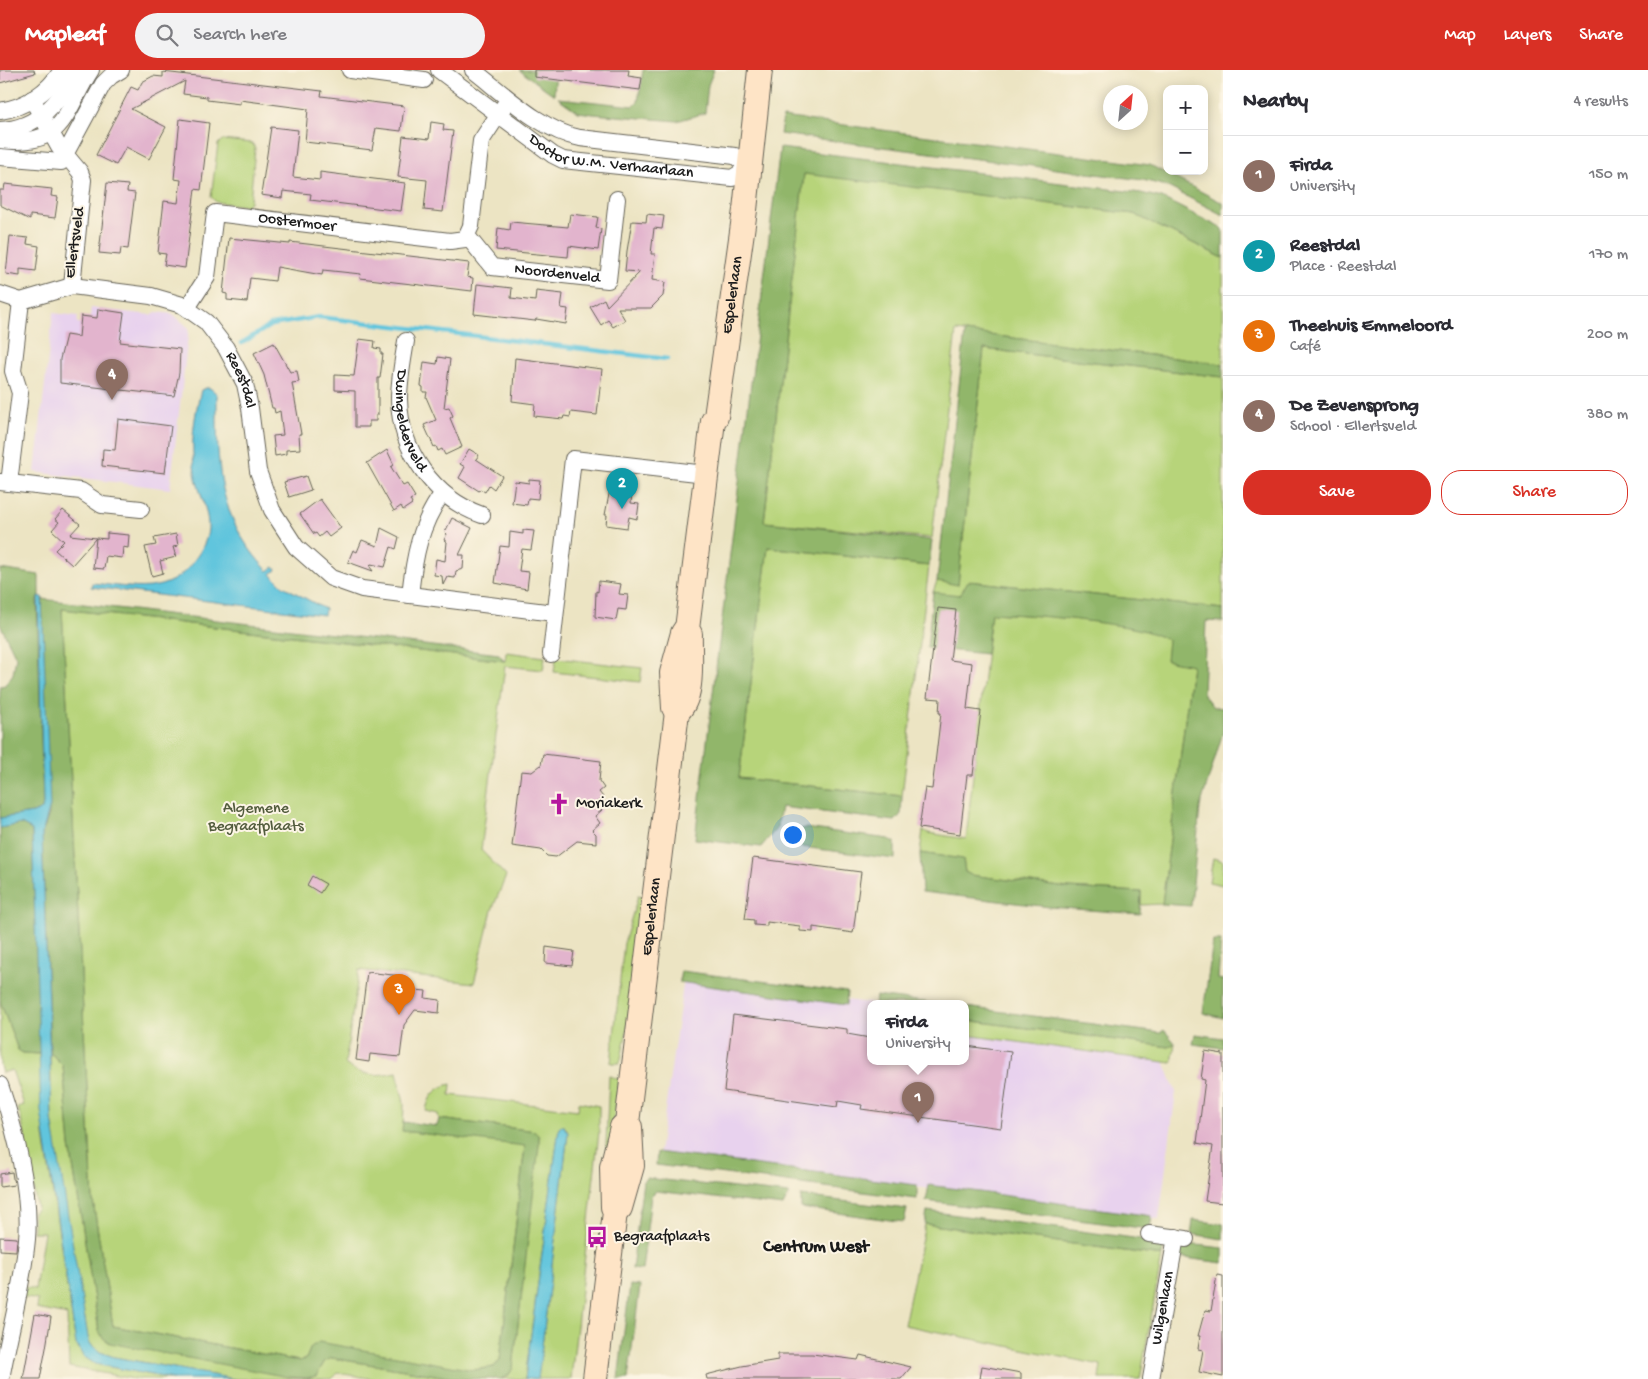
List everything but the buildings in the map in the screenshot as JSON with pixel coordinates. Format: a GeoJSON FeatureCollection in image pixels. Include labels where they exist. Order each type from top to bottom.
{"type":"FeatureCollection","features":[{"type":"Feature","properties":{"kind":"main road","name":"Espelerlaan"},"geometry":{"type":"LineString","coordinates":[[595,1379],[616,1212],[613,1207],[612,1163],[622,1127],[627,1123],[677,712],[681,708],[692,668],[690,634],[687,629],[712,421],[716,417],[724,365],[746,70]]}},
{"type":"Feature","properties":{"kind":"main road","name":"Espelerlaan"},"geometry":{"type":"LineString","coordinates":[[739,167],[760,70]]}},
{"type":"Feature","properties":{"kind":"street"},"geometry":{"type":"LineString","coordinates":[[0,111],[19,106],[32,99],[48,88],[62,70]]}},
{"type":"Feature","properties":{"kind":"street"},"geometry":{"type":"LineString","coordinates":[[0,130],[27,124],[42,116],[59,100],[77,70]]}},
{"type":"Feature","properties":{"kind":"street"},"geometry":{"type":"LineString","coordinates":[[0,140],[25,142],[40,139],[51,132],[69,112],[91,70]]}},
{"type":"Feature","properties":{"kind":"street"},"geometry":{"type":"LineString","coordinates":[[0,157],[58,163],[65,154],[103,84],[121,70]]}},
{"type":"Feature","properties":{"kind":"street"},"geometry":{"type":"LineString","coordinates":[[350,70],[414,75]]}},
{"type":"Feature","properties":{"kind":"street","name":"Doctor W.M. Verhaarlaan"},"geometry":{"type":"LineString","coordinates":[[439,70],[553,155],[568,161],[739,167]]}},
{"type":"Feature","properties":{"kind":"street","name":"Doctor W.M. Verhaarlaan"},"geometry":{"type":"LineString","coordinates":[[473,70],[544,124],[568,135],[739,167]]}},
{"type":"Feature","properties":{"kind":"street"},"geometry":{"type":"LineString","coordinates":[[468,236],[481,141],[510,98]]}},
{"type":"Feature","properties":{"kind":"street"},"geometry":{"type":"LineString","coordinates":[[32,99],[65,154]]}},
{"type":"Feature","properties":{"kind":"street","name":"Ellertsveld"},"geometry":{"type":"LineString","coordinates":[[21,301],[72,286],[83,183],[80,172],[65,154]]}},
{"type":"Feature","properties":{"kind":"street","name":"Noordenveld"},"geometry":{"type":"LineString","coordinates":[[468,236],[492,267],[608,280],[617,199]]}},
{"type":"Feature","properties":{"kind":"street","name":"Oostermoer"},"geometry":{"type":"LineString","coordinates":[[187,308],[207,277],[215,213],[450,241],[459,241],[468,236]]}},
{"type":"Feature","properties":{"kind":"street"},"geometry":{"type":"LineString","coordinates":[[72,286],[161,297],[187,308]]}},
{"type":"Feature","properties":{"kind":"street"},"geometry":{"type":"LineString","coordinates":[[0,294],[21,301],[13,371],[20,393],[11,484],[81,491],[102,505],[141,509]]}},
{"type":"Feature","properties":{"kind":"street","name":"Reestdal"},"geometry":{"type":"LineString","coordinates":[[187,308],[206,322],[217,334],[239,369],[250,408],[254,454],[262,487],[272,510],[292,542],[319,570],[343,584],[362,589],[554,613]]}},
{"type":"Feature","properties":{"kind":"street","name":"Dwingelderveld"},"geometry":{"type":"LineString","coordinates":[[406,342],[400,393],[402,424],[408,443],[421,467],[443,493],[461,505],[482,515]]}},
{"type":"Feature","properties":{"kind":"street"},"geometry":{"type":"LineString","coordinates":[[551,654],[554,613],[573,459],[706,474]]}},
{"type":"Feature","properties":{"kind":"street","name":"Dwingelderveld"},"geometry":{"type":"LineString","coordinates":[[410,595],[420,537],[431,511],[443,493]]}},
{"type":"Feature","properties":{"kind":"street"},"geometry":{"type":"LineString","coordinates":[[0,1085],[14,1133],[27,1218],[26,1248],[1,1379]]}},
{"type":"Feature","properties":{"kind":"street","name":"Wilgenlaan"},"geometry":{"type":"LineString","coordinates":[[1148,1234],[1182,1238],[1151,1379]]}},
{"type":"Feature","properties":{"kind":"shaded area"},"geometry":{"type":"Polygon","coordinates":[[[91,308],[151,315],[156,312],[173,314],[189,328],[170,489],[35,472],[53,313],[78,316],[77,323],[89,324],[91,308]]]}},
{"type":"Feature","properties":{"kind":"shaded area"},"geometry":{"type":"Polygon","coordinates":[[[684,979],[867,1003],[867,1065],[969,1065],[969,1017],[1162,1056],[1176,1092],[1159,1219],[659,1153],[684,979]]]}},
{"type":"Feature","properties":{"kind":"green space"},"geometry":{"type":"Polygon","coordinates":[[[519,70],[556,70],[554,95],[519,70]]]}},
{"type":"Feature","properties":{"kind":"green space"},"geometry":{"type":"Polygon","coordinates":[[[643,70],[714,70],[708,85],[705,113],[677,121],[593,114],[578,112],[558,98],[634,106],[638,102],[643,70]]]}},
{"type":"Feature","properties":{"kind":"green space"},"geometry":{"type":"Polygon","coordinates":[[[783,117],[1150,165],[1163,172],[1163,175],[1169,175],[1223,203],[1223,215],[1166,186],[1143,180],[780,134],[783,117]]]}},
{"type":"Feature","properties":{"kind":"green space"},"geometry":{"type":"Polygon","coordinates":[[[222,140],[252,143],[255,148],[250,202],[245,206],[216,202],[211,197],[218,144],[222,140]]]}},
{"type":"Feature","properties":{"kind":"green space"},"geometry":{"type":"Polygon","coordinates":[[[780,148],[1141,193],[1162,198],[1223,229],[1223,258],[1134,214],[804,174],[764,522],[932,540],[929,566],[768,547],[739,778],[902,796],[901,814],[895,821],[781,807],[777,828],[761,847],[695,839],[780,148]]]}},
{"type":"Feature","properties":{"kind":"green space"},"geometry":{"type":"Polygon","coordinates":[[[804,173],[1134,214],[1223,258],[1223,364],[956,331],[932,538],[764,522],[804,173]]]}},
{"type":"Feature","properties":{"kind":"green space"},"geometry":{"type":"Polygon","coordinates":[[[965,332],[1223,364],[1223,377],[984,349],[958,585],[937,581],[965,332]]]}},
{"type":"Feature","properties":{"kind":"green space"},"geometry":{"type":"Polygon","coordinates":[[[984,349],[1223,377],[1223,609],[969,581],[960,596],[933,592],[937,581],[958,584],[984,349]]]}},
{"type":"Feature","properties":{"kind":"green space"},"geometry":{"type":"Polygon","coordinates":[[[768,547],[929,566],[902,796],[739,778],[768,547]]]}},
{"type":"Feature","properties":{"kind":"green space"},"geometry":{"type":"Polygon","coordinates":[[[0,569],[39,575],[39,596],[37,599],[43,804],[42,809],[33,813],[0,818],[0,686],[5,685],[13,674],[16,657],[0,624],[0,569]]]}},
{"type":"Feature","properties":{"kind":"green space"},"geometry":{"type":"Polygon","coordinates":[[[968,581],[1223,609],[1223,622],[1206,621],[1203,694],[1213,707],[1223,708],[1223,732],[1200,807],[1191,906],[1162,904],[1192,665],[1166,660],[1168,640],[1146,631],[1064,618],[991,613],[986,654],[927,648],[933,592],[960,595],[968,581]]]}},
{"type":"Feature","properties":{"kind":"green space"},"geometry":{"type":"Polygon","coordinates":[[[42,599],[499,654],[505,661],[62,609],[93,1201],[113,1326],[299,1361],[306,1359],[311,1347],[319,1342],[473,1370],[494,1367],[500,1360],[525,1146],[402,1131],[403,1122],[437,1126],[439,1119],[528,1130],[535,1131],[539,1137],[539,1145],[513,1368],[508,1376],[501,1379],[459,1379],[332,1358],[325,1361],[316,1376],[307,1378],[288,1377],[110,1343],[103,1338],[99,1331],[70,1146],[63,1066],[50,1052],[42,834],[49,814],[42,599]]]}},
{"type":"Feature","properties":{"kind":"green space","name":"Algemene Begraafplaats"},"geometry":{"type":"Polygon","coordinates":[[[62,609],[505,661],[506,652],[545,657],[543,670],[505,666],[481,850],[506,876],[492,910],[474,983],[359,970],[345,1064],[357,1071],[370,1074],[397,1072],[404,1103],[403,1131],[525,1145],[500,1360],[494,1367],[473,1370],[311,1347],[306,1359],[299,1361],[113,1326],[93,1201],[62,609]]]}},
{"type":"Feature","properties":{"kind":"green space"},"geometry":{"type":"Polygon","coordinates":[[[991,613],[1110,623],[1154,633],[1168,640],[1192,665],[1162,904],[1141,905],[1141,892],[1068,888],[970,875],[965,872],[963,859],[920,853],[923,830],[928,833],[966,839],[991,613]]]}},
{"type":"Feature","properties":{"kind":"green space"},"geometry":{"type":"Polygon","coordinates":[[[556,658],[642,668],[640,682],[554,672],[556,658]]]}},
{"type":"Feature","properties":{"kind":"green space"},"geometry":{"type":"Polygon","coordinates":[[[21,824],[32,830],[40,1054],[23,1053],[18,1050],[0,1001],[0,828],[21,824]]]}},
{"type":"Feature","properties":{"kind":"green space"},"geometry":{"type":"Polygon","coordinates":[[[805,828],[889,839],[895,842],[895,859],[802,847],[796,844],[794,836],[798,830],[805,828]]]}},
{"type":"Feature","properties":{"kind":"green space"},"geometry":{"type":"Polygon","coordinates":[[[920,853],[963,859],[965,872],[971,875],[1068,888],[1141,892],[1140,914],[1050,907],[922,892],[920,853]]]}},
{"type":"Feature","properties":{"kind":"green space"},"geometry":{"type":"Polygon","coordinates":[[[1213,858],[1223,861],[1223,885],[1209,882],[1213,858]]]}},
{"type":"Feature","properties":{"kind":"green space"},"geometry":{"type":"Polygon","coordinates":[[[638,896],[647,898],[635,995],[620,1063],[611,1063],[624,943],[638,896]]]}},
{"type":"Feature","properties":{"kind":"green space"},"geometry":{"type":"Polygon","coordinates":[[[1213,941],[1221,941],[1218,979],[1223,980],[1223,1018],[1203,1013],[1213,941]]]}},
{"type":"Feature","properties":{"kind":"green space"},"geometry":{"type":"Polygon","coordinates":[[[681,971],[847,992],[846,1005],[679,982],[681,971]]]}},
{"type":"Feature","properties":{"kind":"green space"},"geometry":{"type":"Polygon","coordinates":[[[876,996],[908,1000],[876,1000],[876,996]]]}},
{"type":"Feature","properties":{"kind":"green space"},"geometry":{"type":"Polygon","coordinates":[[[0,1001],[18,1050],[23,1053],[40,1054],[44,1136],[76,1344],[83,1356],[95,1364],[173,1379],[134,1379],[69,1367],[67,1315],[37,1309],[38,1300],[22,1297],[24,1287],[35,1289],[44,1232],[33,1232],[33,1213],[37,1208],[27,1150],[22,1145],[26,1140],[18,1107],[24,1105],[12,1070],[2,1073],[0,1065],[0,1001]]]}},
{"type":"Feature","properties":{"kind":"green space"},"geometry":{"type":"Polygon","coordinates":[[[969,1007],[1160,1033],[1164,1030],[1175,1043],[1169,1047],[969,1020],[969,1007]]]}},
{"type":"Feature","properties":{"kind":"green space"},"geometry":{"type":"Polygon","coordinates":[[[969,1020],[1169,1047],[1175,1043],[1172,1063],[969,1035],[969,1020]]]}},
{"type":"Feature","properties":{"kind":"green space"},"geometry":{"type":"Polygon","coordinates":[[[1195,1034],[1223,1038],[1223,1048],[1193,1044],[1195,1034]]]}},
{"type":"Feature","properties":{"kind":"green space"},"geometry":{"type":"Polygon","coordinates":[[[50,1052],[63,1066],[70,1146],[99,1331],[316,1376],[325,1361],[332,1358],[459,1379],[373,1379],[338,1373],[332,1379],[234,1379],[114,1357],[100,1352],[89,1343],[59,1168],[52,1119],[50,1052]]]}},
{"type":"Feature","properties":{"kind":"green space"},"geometry":{"type":"Polygon","coordinates":[[[609,1076],[619,1079],[609,1157],[606,1145],[609,1076]]]}},
{"type":"Feature","properties":{"kind":"green space"},"geometry":{"type":"Polygon","coordinates":[[[451,1084],[450,1095],[578,1110],[579,1102],[599,1106],[599,1132],[571,1379],[538,1379],[568,1133],[566,1128],[559,1128],[525,1379],[501,1379],[508,1376],[513,1368],[539,1137],[535,1131],[439,1119],[438,1114],[426,1111],[434,1093],[451,1084]]]}},
{"type":"Feature","properties":{"kind":"green space"},"geometry":{"type":"Polygon","coordinates":[[[657,1152],[917,1185],[917,1199],[656,1165],[657,1152]]]}},
{"type":"Feature","properties":{"kind":"green space"},"geometry":{"type":"Polygon","coordinates":[[[646,1178],[789,1194],[783,1206],[656,1191],[651,1196],[642,1270],[632,1269],[643,1181],[646,1178]]]}},
{"type":"Feature","properties":{"kind":"green space"},"geometry":{"type":"Polygon","coordinates":[[[929,1185],[1152,1216],[1150,1229],[926,1201],[929,1185]]]}},
{"type":"Feature","properties":{"kind":"green space"},"geometry":{"type":"Polygon","coordinates":[[[801,1196],[907,1209],[904,1222],[801,1208],[801,1196]]]}},
{"type":"Feature","properties":{"kind":"green space"},"geometry":{"type":"Polygon","coordinates":[[[927,1211],[1164,1242],[1162,1256],[925,1224],[927,1211]]]}},
{"type":"Feature","properties":{"kind":"green space"},"geometry":{"type":"Polygon","coordinates":[[[1193,1220],[1223,1224],[1223,1239],[1191,1234],[1193,1220]]]}},
{"type":"Feature","properties":{"kind":"green space"},"geometry":{"type":"Polygon","coordinates":[[[925,1224],[1162,1256],[1140,1379],[1099,1379],[1101,1365],[904,1325],[925,1224]]]}},
{"type":"Feature","properties":{"kind":"green space"},"geometry":{"type":"Polygon","coordinates":[[[1179,1243],[1223,1248],[1223,1263],[1177,1257],[1179,1243]]]}},
{"type":"Feature","properties":{"kind":"green space"},"geometry":{"type":"Polygon","coordinates":[[[630,1285],[640,1286],[628,1379],[618,1379],[630,1285]]]}},
{"type":"Feature","properties":{"kind":"water"},"geometry":{"type":"Polygon","coordinates":[[[210,388],[217,394],[219,467],[229,510],[238,530],[251,551],[268,571],[274,567],[276,570],[271,574],[283,586],[325,609],[324,615],[91,587],[92,583],[136,587],[162,585],[174,580],[185,571],[200,552],[206,538],[208,524],[195,473],[193,441],[196,410],[201,390],[210,388]]]}},
{"type":"Feature","properties":{"kind":"water"},"geometry":{"type":"Polygon","coordinates":[[[38,596],[42,597],[50,806],[42,834],[52,1119],[89,1343],[100,1352],[114,1357],[234,1379],[173,1379],[95,1364],[83,1356],[76,1344],[41,1111],[32,830],[21,824],[0,828],[0,818],[33,813],[42,809],[43,804],[38,596]]]}},
{"type":"Feature","properties":{"kind":"water"},"geometry":{"type":"Polygon","coordinates":[[[564,1126],[568,1133],[538,1379],[525,1379],[559,1128],[564,1126]]]}},
{"type":"Feature","properties":{"kind":"waterway"},"geometry":{"type":"LineString","coordinates":[[242,343],[271,325],[319,317],[667,359]]}},
{"type":"Feature","properties":{"kind":"place","name":"De Zevensprong"},"geometry":{"type":"Point","coordinates":[112,400]}},
{"type":"Feature","properties":{"kind":"place","name":"Reestdal"},"geometry":{"type":"Point","coordinates":[622,509]}},
{"type":"Feature","properties":{"kind":"place","name":"Moriakerk"},"geometry":{"type":"Point","coordinates":[559,804]}},
{"type":"Feature","properties":{"kind":"place","name":"Theehuis Emmeloord"},"geometry":{"type":"Point","coordinates":[399,1015]}},
{"type":"Feature","properties":{"kind":"place","name":"Firda"},"geometry":{"type":"Point","coordinates":[918,1123]}},
{"type":"Feature","properties":{"kind":"place","name":"Begraafplaats"},"geometry":{"type":"Point","coordinates":[597,1237]}},
{"type":"Feature","properties":{"kind":"district","name":"Centrum West"},"geometry":{"type":"Point","coordinates":[816,1247]}}]}
